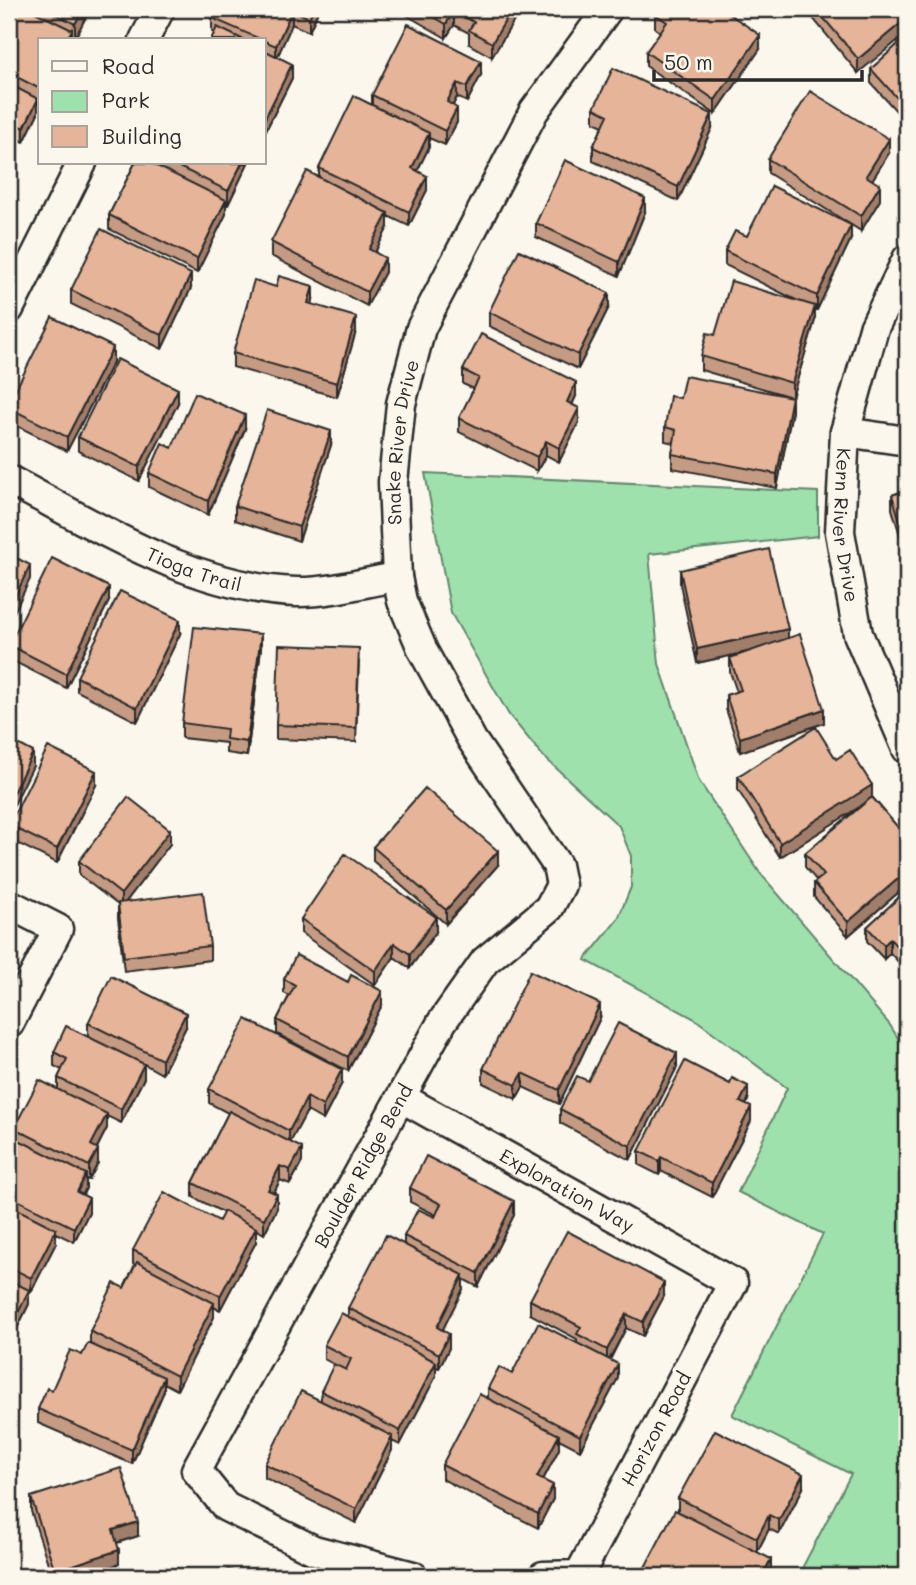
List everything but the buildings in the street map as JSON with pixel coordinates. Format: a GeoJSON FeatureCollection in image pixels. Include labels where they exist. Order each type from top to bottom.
{"type":"FeatureCollection","features":[{"type":"Feature","properties":{"kind":"street"},"geometry":{"type":"LineString","coordinates":[[145,38],[160,9]]}},
{"type":"Feature","properties":{"kind":"street","name":"Snake River Drive"},"geometry":{"type":"LineString","coordinates":[[561,885],[557,865],[472,740],[424,651],[402,601],[397,577],[393,482],[401,404],[421,328],[534,111],[608,9]]}},
{"type":"Feature","properties":{"kind":"street"},"geometry":{"type":"LineString","coordinates":[[9,309],[82,164]]}},
{"type":"Feature","properties":{"kind":"street","name":"Kern River Drive"},"geometry":{"type":"LineString","coordinates":[[907,259],[874,328],[845,432],[840,532],[858,634],[907,749]]}},
{"type":"Feature","properties":{"kind":"street"},"geometry":{"type":"LineString","coordinates":[[845,432],[907,441]]}},
{"type":"Feature","properties":{"kind":"street","name":"Tioga Trail"},"geometry":{"type":"LineString","coordinates":[[9,480],[162,560],[221,581],[298,592],[397,577]]}},
{"type":"Feature","properties":{"kind":"street","name":"Boulder Ridge Bend"},"geometry":{"type":"LineString","coordinates":[[413,1576],[301,1544],[226,1507],[195,1470],[442,1022],[485,961],[549,908],[561,885]]}},
{"type":"Feature","properties":{"kind":"street"},"geometry":{"type":"LineString","coordinates":[[9,904],[58,929],[9,1024]]}},
{"type":"Feature","properties":{"kind":"street","name":"Exploration Way"},"geometry":{"type":"LineString","coordinates":[[402,1098],[733,1283]]}},
{"type":"Feature","properties":{"kind":"street","name":"Horizon Road"},"geometry":{"type":"LineString","coordinates":[[579,1575],[733,1283]]}},
{"type":"Feature","properties":{"kind":"street"},"geometry":{"type":"LineString","coordinates":[[543,1576],[579,1575]]}},
{"type":"Feature","properties":{"kind":"green space"},"geometry":{"type":"Polygon","coordinates":[[[425,473],[818,492],[818,536],[649,554],[659,664],[699,781],[760,873],[890,1025],[907,1053],[907,1576],[798,1576],[851,1474],[732,1415],[823,1234],[738,1192],[787,1088],[695,1019],[585,960],[618,919],[631,887],[631,856],[619,826],[543,756],[509,715],[451,613],[425,473]]]}}]}
